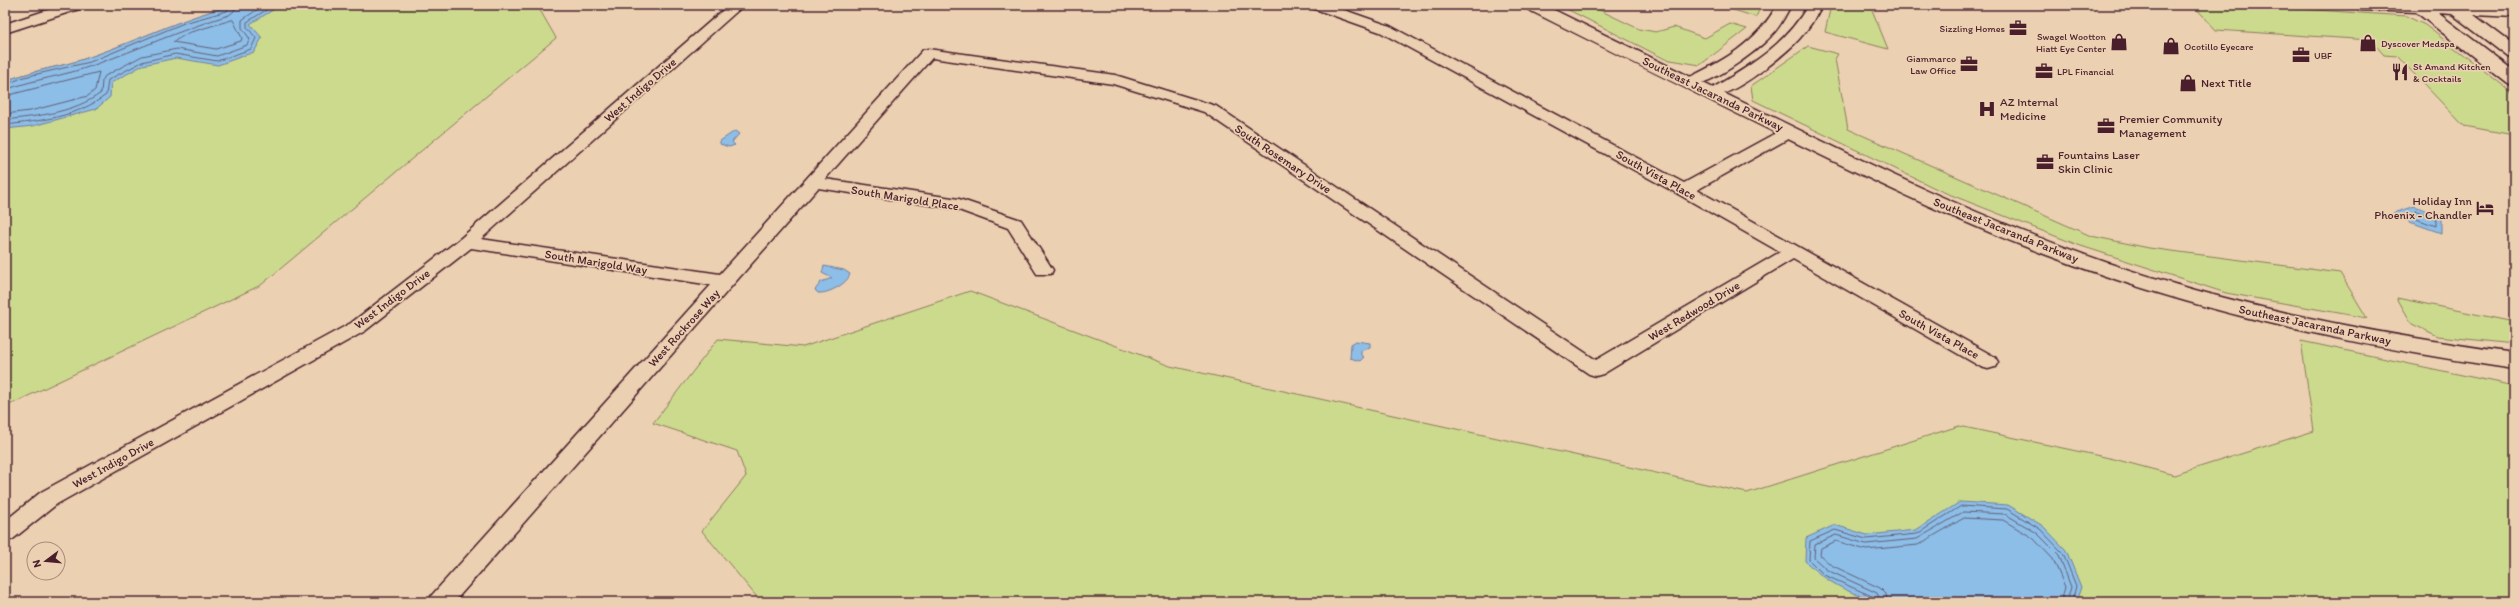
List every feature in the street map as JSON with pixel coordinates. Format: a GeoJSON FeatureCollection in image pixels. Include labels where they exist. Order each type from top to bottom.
{"type":"FeatureCollection","features":[{"type":"Feature","properties":{"kind":"street"},"geometry":{"type":"LineString","coordinates":[[5,29],[77,5]]}},
{"type":"Feature","properties":{"kind":"street","name":"West Indigo Drive"},"geometry":{"type":"LineString","coordinates":[[5,533],[49,498],[358,327],[467,242],[737,5]]}},
{"type":"Feature","properties":{"kind":"street","name":"South Vista Place"},"geometry":{"type":"LineString","coordinates":[[1316,5],[1385,28],[1684,190],[1988,362]]}},
{"type":"Feature","properties":{"kind":"street","name":"Southeast Jacaranda Parkway"},"geometry":{"type":"LineString","coordinates":[[1531,5],[1714,93],[1913,193],[1972,219],[2095,265],[2175,291],[2293,322],[2514,361]]}},
{"type":"Feature","properties":{"kind":"street"},"geometry":{"type":"LineString","coordinates":[[1691,82],[1738,57],[1761,39],[1773,27],[1784,5]]}},
{"type":"Feature","properties":{"kind":"street"},"geometry":{"type":"LineString","coordinates":[[1714,93],[1754,70],[1784,47],[1798,34],[1815,5]]}},
{"type":"Feature","properties":{"kind":"street"},"geometry":{"type":"LineString","coordinates":[[2360,5],[2454,8],[2514,12]]}},
{"type":"Feature","properties":{"kind":"street"},"geometry":{"type":"LineString","coordinates":[[2419,7],[2514,80]]}},
{"type":"Feature","properties":{"kind":"street"},"geometry":{"type":"LineString","coordinates":[[2454,8],[2514,53]]}},
{"type":"Feature","properties":{"kind":"street","name":"West Rockrose Way"},"geometry":{"type":"LineString","coordinates":[[440,602],[928,53]]}},
{"type":"Feature","properties":{"kind":"street","name":"South Rosemary Drive"},"geometry":{"type":"LineString","coordinates":[[928,53],[1115,80],[1210,109],[1596,369]]}},
{"type":"Feature","properties":{"kind":"street"},"geometry":{"type":"LineString","coordinates":[[1684,190],[1789,132]]}},
{"type":"Feature","properties":{"kind":"street","name":"South Marigold Place"},"geometry":{"type":"LineString","coordinates":[[812,182],[959,204],[1015,224],[1044,270]]}},
{"type":"Feature","properties":{"kind":"street","name":"South Marigold Way"},"geometry":{"type":"LineString","coordinates":[[467,242],[726,281]]}},
{"type":"Feature","properties":{"kind":"street","name":"West Redwood Drive"},"geometry":{"type":"LineString","coordinates":[[1596,369],[1792,252]]}},
{"type":"Feature","properties":{"kind":"green space"},"geometry":{"type":"Polygon","coordinates":[[[234,5],[537,5],[556,38],[261,285],[5,407],[5,81],[90,57],[179,22],[234,5]]]}},
{"type":"Feature","properties":{"kind":"green space"},"geometry":{"type":"Polygon","coordinates":[[[1559,5],[1589,5],[1639,29],[1656,32],[1674,27],[1705,38],[1730,24],[1747,29],[1700,65],[1665,59],[1559,5]]]}},
{"type":"Feature","properties":{"kind":"green space"},"geometry":{"type":"Polygon","coordinates":[[[1726,5],[1761,5],[1756,17],[1724,7],[1726,5]]]}},
{"type":"Feature","properties":{"kind":"green space"},"geometry":{"type":"Polygon","coordinates":[[[1831,5],[1870,5],[1888,49],[1825,32],[1831,5]]]}},
{"type":"Feature","properties":{"kind":"green space"},"geometry":{"type":"Polygon","coordinates":[[[2201,5],[2239,5],[2406,16],[2425,25],[2514,94],[2514,135],[2464,126],[2397,56],[2384,55],[2371,40],[2216,30],[2195,7],[2201,5]]]}},
{"type":"Feature","properties":{"kind":"green space"},"geometry":{"type":"Polygon","coordinates":[[[1808,46],[1838,54],[1835,59],[1848,129],[2091,236],[2149,248],[2340,273],[2367,318],[2226,293],[2078,245],[1941,191],[1753,100],[1751,86],[1808,46]]]}},
{"type":"Feature","properties":{"kind":"green space"},"geometry":{"type":"Polygon","coordinates":[[[970,291],[1170,366],[1747,493],[1959,426],[2114,459],[2174,475],[2314,431],[2301,341],[2514,386],[2514,602],[761,602],[702,531],[746,476],[737,451],[653,423],[718,339],[803,347],[970,291]]]}},
{"type":"Feature","properties":{"kind":"green space"},"geometry":{"type":"Polygon","coordinates":[[[2397,298],[2514,322],[2514,344],[2438,336],[2412,324],[2397,298]]]}},
{"type":"Feature","properties":{"kind":"water"},"geometry":{"type":"Polygon","coordinates":[[[234,5],[281,5],[250,24],[262,38],[254,52],[218,65],[176,58],[143,65],[111,83],[110,97],[96,109],[33,126],[5,129],[5,81],[90,57],[179,22],[234,5]]]}},
{"type":"Feature","properties":{"kind":"water"},"geometry":{"type":"Polygon","coordinates":[[[735,131],[739,134],[732,142],[735,145],[729,147],[720,144],[720,141],[735,131]]]}},
{"type":"Feature","properties":{"kind":"water"},"geometry":{"type":"Polygon","coordinates":[[[2415,206],[2441,217],[2441,233],[2410,222],[2393,213],[2415,206]]]}},
{"type":"Feature","properties":{"kind":"water"},"geometry":{"type":"Polygon","coordinates":[[[824,266],[844,270],[850,274],[846,281],[832,290],[818,293],[815,290],[821,282],[832,278],[822,273],[824,266]]]}},
{"type":"Feature","properties":{"kind":"water"},"geometry":{"type":"Polygon","coordinates":[[[1356,341],[1370,343],[1370,347],[1361,351],[1361,355],[1364,357],[1360,361],[1350,358],[1351,344],[1356,341]]]}},
{"type":"Feature","properties":{"kind":"water"},"geometry":{"type":"Polygon","coordinates":[[[1960,502],[2008,505],[2043,526],[2066,550],[2081,587],[2076,602],[1877,602],[1838,586],[1813,569],[1805,561],[1806,538],[1835,525],[1867,535],[1916,530],[1960,502]]]}},
{"type":"Feature","properties":{"kind":"place","name":"Sizzling Homes"},"geometry":{"type":"Point","coordinates":[2018,28]}},
{"type":"Feature","properties":{"kind":"place","name":"Swagel Wootton Hiatt Eye Center"},"geometry":{"type":"Point","coordinates":[2119,42]}},
{"type":"Feature","properties":{"kind":"place","name":"Dyscover Medspa"},"geometry":{"type":"Point","coordinates":[2368,43]}},
{"type":"Feature","properties":{"kind":"place","name":"Ocotillo Eyecare"},"geometry":{"type":"Point","coordinates":[2171,46]}},
{"type":"Feature","properties":{"kind":"place","name":"UBF"},"geometry":{"type":"Point","coordinates":[2301,55]}},
{"type":"Feature","properties":{"kind":"place","name":"Giammarco Law Office"},"geometry":{"type":"Point","coordinates":[1969,64]}},
{"type":"Feature","properties":{"kind":"place","name":"LPL Financial"},"geometry":{"type":"Point","coordinates":[2044,71]}},
{"type":"Feature","properties":{"kind":"place","name":"St Amand Kitchen & Cocktails"},"geometry":{"type":"Point","coordinates":[2400,72]}},
{"type":"Feature","properties":{"kind":"place","name":"Next Title"},"geometry":{"type":"Point","coordinates":[2188,83]}},
{"type":"Feature","properties":{"kind":"place","name":"AZ Internal Medicine"},"geometry":{"type":"Point","coordinates":[1987,109]}},
{"type":"Feature","properties":{"kind":"place","name":"Premier Community Management"},"geometry":{"type":"Point","coordinates":[2106,126]}},
{"type":"Feature","properties":{"kind":"place","name":"Fountains Laser Skin Clinic"},"geometry":{"type":"Point","coordinates":[2045,162]}},
{"type":"Feature","properties":{"kind":"place","name":"Holiday Inn Phoenix - Chandler"},"geometry":{"type":"Point","coordinates":[2485,208]}}]}
